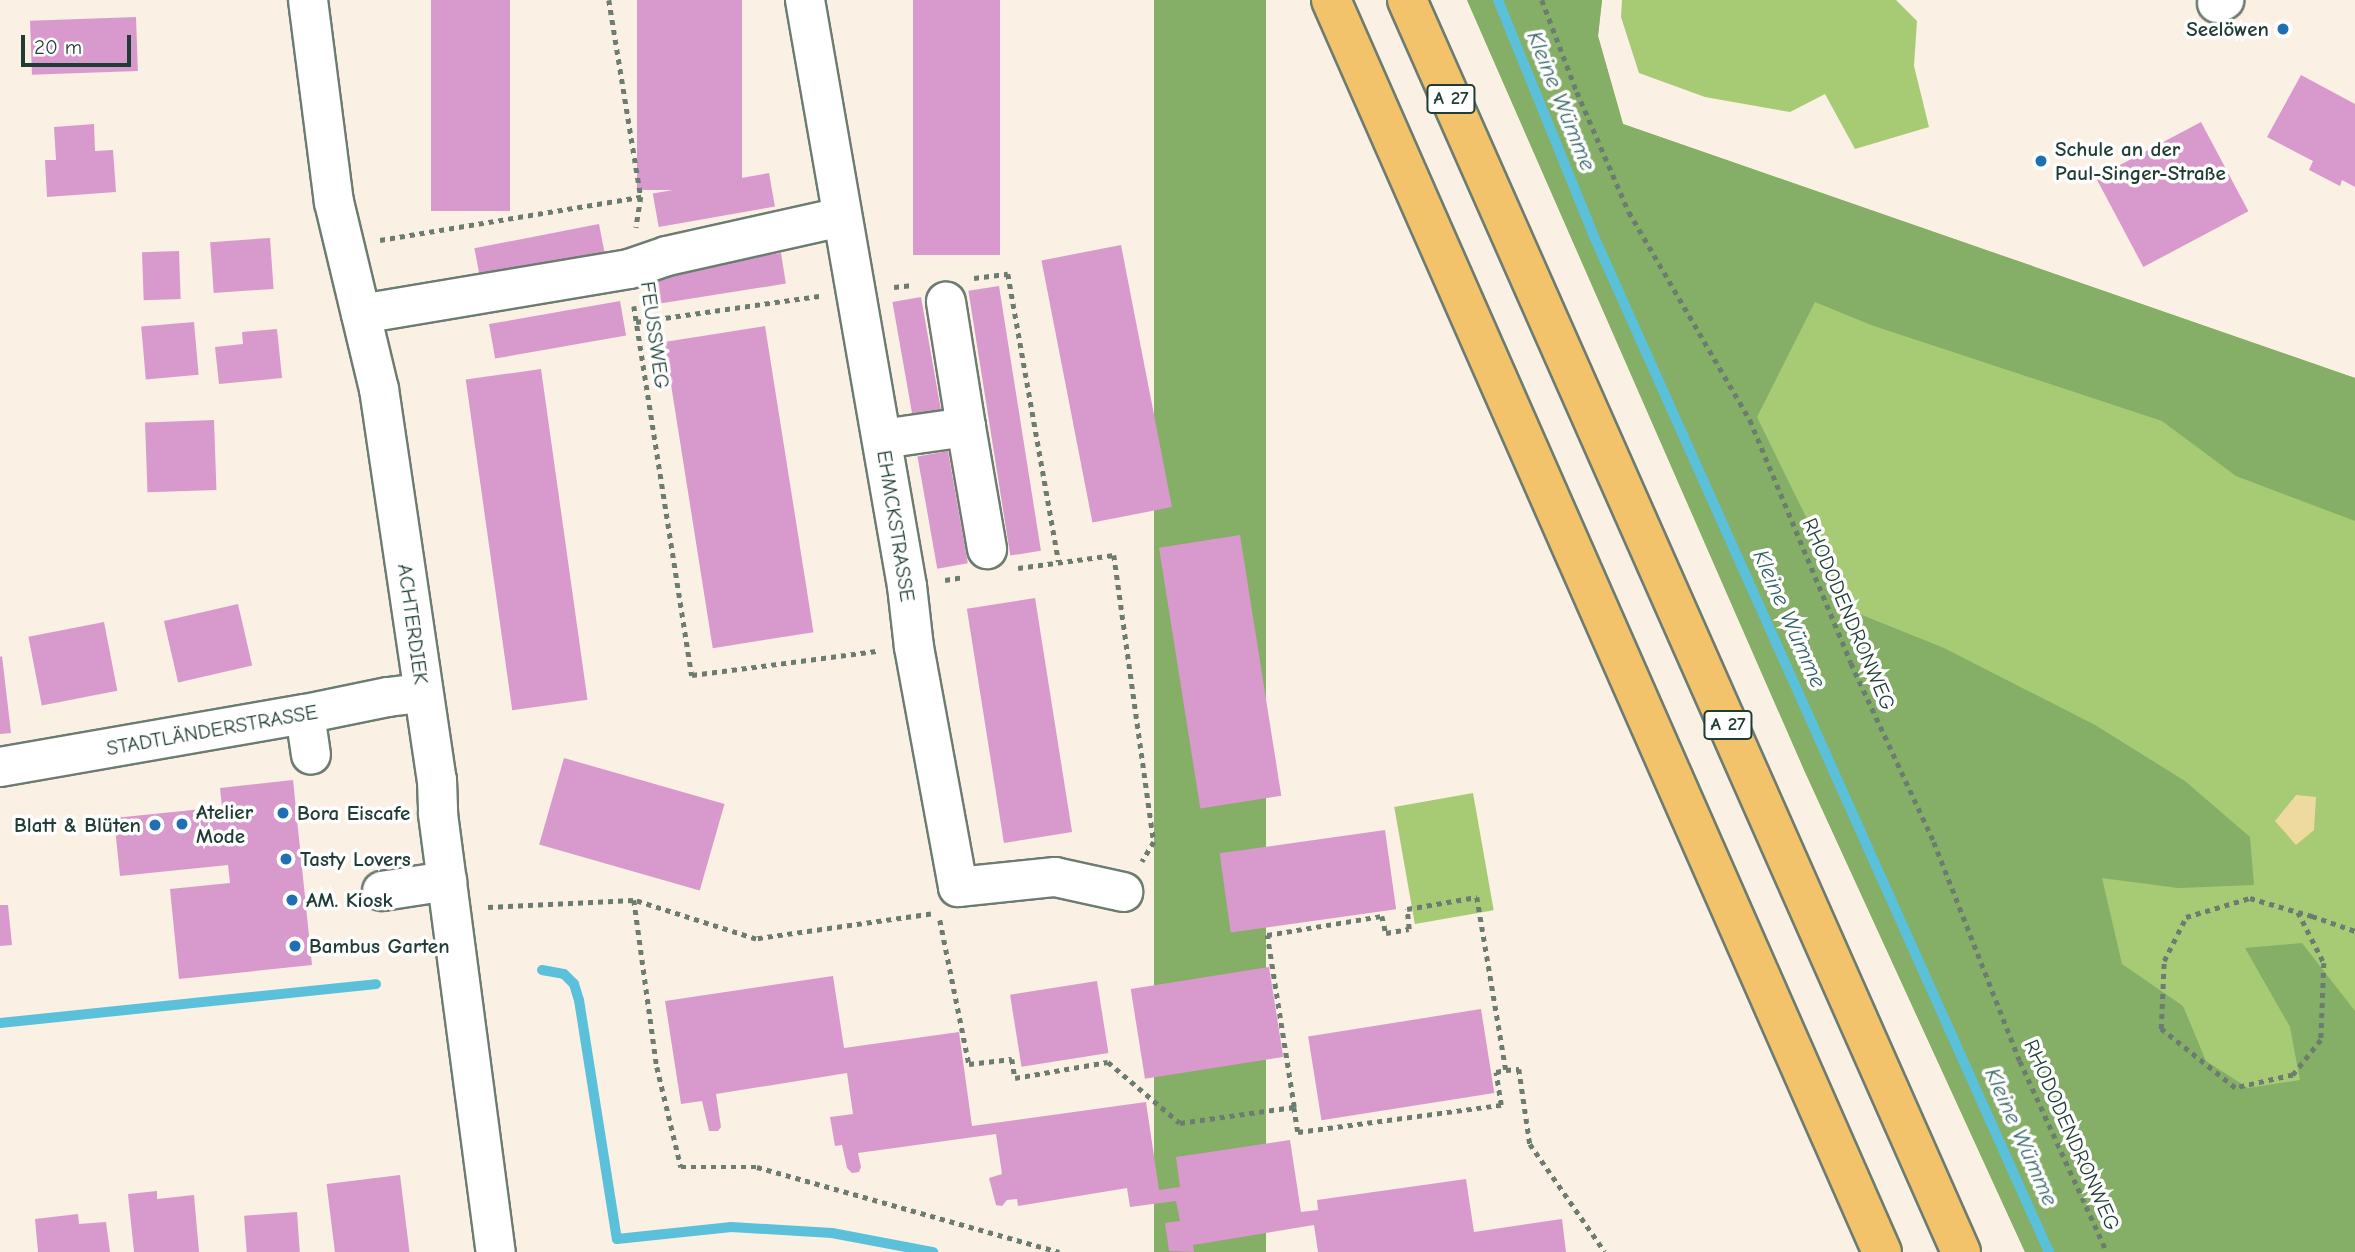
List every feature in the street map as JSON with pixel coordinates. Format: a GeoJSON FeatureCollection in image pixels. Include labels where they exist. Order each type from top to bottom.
{"type":"FeatureCollection","features":[{"type":"Feature","properties":{"kind":"highway"},"geometry":{"type":"LineString","coordinates":[[1331,0],[1882,1252]]}},
{"type":"Feature","properties":{"kind":"highway","name":"A 27"},"geometry":{"type":"LineString","coordinates":[[1407,0],[1961,1252]]}},
{"type":"Feature","properties":{"kind":"street","name":"ACHTERDIEK"},"geometry":{"type":"LineString","coordinates":[[308,0],[334,202],[379,389],[437,780],[438,814],[496,1252]]}},
{"type":"Feature","properties":{"kind":"street","name":"EHMCKSTRASSE"},"geometry":{"type":"LineString","coordinates":[[805,0],[907,586],[914,647],[958,887],[1055,877],[1123,892]]}},
{"type":"Feature","properties":{"kind":"street"},"geometry":{"type":"LineString","coordinates":[[361,314],[629,269],[667,256],[842,217]]}},
{"type":"Feature","properties":{"kind":"street"},"geometry":{"type":"LineString","coordinates":[[946,302],[989,565]]}},
{"type":"Feature","properties":{"kind":"street"},"geometry":{"type":"LineString","coordinates":[[882,439],[966,427]]}},
{"type":"Feature","properties":{"kind":"street","name":"STADTLÄNDERSTRASSE"},"geometry":{"type":"LineString","coordinates":[[0,767],[423,693]]}},
{"type":"Feature","properties":{"kind":"street"},"geometry":{"type":"LineString","coordinates":[[305,714],[311,755]]}},
{"type":"Feature","properties":{"kind":"street"},"geometry":{"type":"LineString","coordinates":[[383,891],[449,895]]}},
{"type":"Feature","properties":{"kind":"path","name":"FEUSSWEG"},"geometry":{"type":"LineString","coordinates":[[609,0],[641,197],[629,269],[692,675],[914,647]]}},
{"type":"Feature","properties":{"kind":"path","name":"RHODODENDRONWEG"},"geometry":{"type":"LineString","coordinates":[[1542,0],[1577,92],[1629,212],[1750,420],[1851,663],[1934,842],[2020,1061],[2107,1252]]}},
{"type":"Feature","properties":{"kind":"path"},"geometry":{"type":"LineString","coordinates":[[345,246],[641,197]]}},
{"type":"Feature","properties":{"kind":"path"},"geometry":{"type":"LineString","coordinates":[[636,322],[856,291]]}},
{"type":"Feature","properties":{"kind":"path"},"geometry":{"type":"LineString","coordinates":[[907,586],[989,565],[1114,555],[1154,842],[1123,892]]}},
{"type":"Feature","properties":{"kind":"path"},"geometry":{"type":"LineString","coordinates":[[449,895],[634,900],[756,939],[938,913],[969,1064],[1012,1059],[1015,1078],[1108,1062],[1180,1123],[1294,1107]]}},
{"type":"Feature","properties":{"kind":"path"},"geometry":{"type":"LineString","coordinates":[[1506,1070],[1477,897],[1406,909],[1409,929],[1398,931],[1386,933],[1382,916],[1267,935],[1297,1132],[1501,1105],[1496,1072],[1519,1069],[1530,1144],[1605,1252]]}},
{"type":"Feature","properties":{"kind":"path"},"geometry":{"type":"LineString","coordinates":[[2298,912],[2324,963],[2321,1040],[2293,1075],[2235,1088],[2161,1029],[2164,961],[2186,917],[2250,898],[2298,912],[2355,931]]}},
{"type":"Feature","properties":{"kind":"path"},"geometry":{"type":"LineString","coordinates":[[634,900],[657,1067],[681,1167],[758,1167],[1059,1252]]}},
{"type":"Feature","properties":{"kind":"green space"},"geometry":{"type":"Polygon","coordinates":[[[1154,0],[1266,0],[1266,1252],[1154,1252],[1154,0]]]}},
{"type":"Feature","properties":{"kind":"green space"},"geometry":{"type":"Polygon","coordinates":[[[1467,0],[1602,0],[1598,36],[1623,124],[2355,378],[2355,1252],[2025,1252],[1805,772],[1467,0]]]}},
{"type":"Feature","properties":{"kind":"green space"},"geometry":{"type":"Polygon","coordinates":[[[1467,0],[1602,0],[1598,36],[1623,124],[2355,378],[2355,521],[2236,476],[2162,421],[1871,325],[1815,302],[1757,417],[1852,611],[1944,648],[2095,725],[2185,781],[2250,837],[2254,885],[2178,888],[2102,878],[2122,964],[2183,1006],[2206,1061],[2248,1088],[2300,1080],[2290,1027],[2245,948],[2302,943],[2355,1011],[2355,1252],[2025,1252],[1805,772],[1467,0]]]}},
{"type":"Feature","properties":{"kind":"green space"},"geometry":{"type":"Polygon","coordinates":[[[1622,0],[1896,0],[1917,21],[1914,66],[1929,127],[1855,149],[1825,94],[1790,112],[1705,97],[1639,73],[1621,17],[1622,0]]]}},
{"type":"Feature","properties":{"kind":"green space"},"geometry":{"type":"Polygon","coordinates":[[[1473,793],[1494,910],[1415,924],[1394,807],[1473,793]]]}},
{"type":"Feature","properties":{"kind":"sand"},"geometry":{"type":"Polygon","coordinates":[[[2296,795],[2316,797],[2314,830],[2296,845],[2275,821],[2296,795]]]}},
{"type":"Feature","properties":{"kind":"building"},"geometry":{"type":"Polygon","coordinates":[[[431,0],[510,0],[510,211],[431,211],[431,0]]]}},
{"type":"Feature","properties":{"kind":"building"},"geometry":{"type":"Polygon","coordinates":[[[637,0],[742,0],[742,190],[637,190],[637,0]]]}},
{"type":"Feature","properties":{"kind":"building"},"geometry":{"type":"Polygon","coordinates":[[[913,0],[1000,0],[1000,255],[913,255],[913,0]]]}},
{"type":"Feature","properties":{"kind":"building"},"geometry":{"type":"Polygon","coordinates":[[[136,17],[138,71],[32,75],[30,21],[136,17]]]}},
{"type":"Feature","properties":{"kind":"building"},"geometry":{"type":"Polygon","coordinates":[[[2301,75],[2355,104],[2355,187],[2342,180],[2340,186],[2309,170],[2313,161],[2267,137],[2301,75]]]}},
{"type":"Feature","properties":{"kind":"building"},"geometry":{"type":"Polygon","coordinates":[[[2201,122],[2248,211],[2143,267],[2096,178],[2201,122]]]}},
{"type":"Feature","properties":{"kind":"building"},"geometry":{"type":"Polygon","coordinates":[[[94,124],[95,151],[113,150],[116,192],[47,197],[45,160],[56,160],[54,127],[94,124]]]}},
{"type":"Feature","properties":{"kind":"building"},"geometry":{"type":"Polygon","coordinates":[[[769,173],[775,206],[659,227],[653,193],[769,173]]]}},
{"type":"Feature","properties":{"kind":"building"},"geometry":{"type":"Polygon","coordinates":[[[599,224],[605,254],[480,279],[474,248],[599,224]]]}},
{"type":"Feature","properties":{"kind":"building"},"geometry":{"type":"Polygon","coordinates":[[[270,238],[274,289],[214,293],[210,242],[270,238]]]}},
{"type":"Feature","properties":{"kind":"building"},"geometry":{"type":"Polygon","coordinates":[[[1121,245],[1172,507],[1092,523],[1041,260],[1121,245]]]}},
{"type":"Feature","properties":{"kind":"building"},"geometry":{"type":"Polygon","coordinates":[[[179,251],[181,299],[144,300],[142,252],[179,251]]]}},
{"type":"Feature","properties":{"kind":"building"},"geometry":{"type":"Polygon","coordinates":[[[781,253],[786,284],[658,304],[654,273],[781,253]]]}},
{"type":"Feature","properties":{"kind":"building"},"geometry":{"type":"Polygon","coordinates":[[[999,286],[1041,551],[1010,556],[968,291],[999,286]]]}},
{"type":"Feature","properties":{"kind":"building"},"geometry":{"type":"Polygon","coordinates":[[[921,297],[941,410],[912,415],[892,302],[921,297]]]}},
{"type":"Feature","properties":{"kind":"building"},"geometry":{"type":"Polygon","coordinates":[[[620,301],[626,335],[495,359],[489,324],[620,301]]]}},
{"type":"Feature","properties":{"kind":"building"},"geometry":{"type":"Polygon","coordinates":[[[194,322],[199,375],[146,379],[141,327],[194,322]]]}},
{"type":"Feature","properties":{"kind":"building"},"geometry":{"type":"Polygon","coordinates":[[[765,326],[813,632],[713,648],[664,342],[765,326]]]}},
{"type":"Feature","properties":{"kind":"building"},"geometry":{"type":"Polygon","coordinates":[[[277,329],[282,378],[219,384],[215,347],[243,344],[242,332],[277,329]]]}},
{"type":"Feature","properties":{"kind":"building"},"geometry":{"type":"Polygon","coordinates":[[[541,369],[587,700],[512,710],[466,380],[541,369]]]}},
{"type":"Feature","properties":{"kind":"building"},"geometry":{"type":"Polygon","coordinates":[[[214,420],[216,490],[147,492],[145,422],[214,420]]]}},
{"type":"Feature","properties":{"kind":"building"},"geometry":{"type":"Polygon","coordinates":[[[948,451],[968,563],[937,569],[917,456],[948,451]]]}},
{"type":"Feature","properties":{"kind":"building"},"geometry":{"type":"Polygon","coordinates":[[[1240,535],[1281,796],[1200,809],[1159,548],[1240,535]]]}},
{"type":"Feature","properties":{"kind":"building"},"geometry":{"type":"Polygon","coordinates":[[[1035,598],[1072,832],[1004,843],[967,609],[1035,598]]]}},
{"type":"Feature","properties":{"kind":"building"},"geometry":{"type":"Polygon","coordinates":[[[238,604],[252,665],[178,682],[164,621],[238,604]]]}},
{"type":"Feature","properties":{"kind":"building"},"geometry":{"type":"Polygon","coordinates":[[[104,622],[117,691],[42,705],[28,637],[104,622]]]}},
{"type":"Feature","properties":{"kind":"building"},"geometry":{"type":"Polygon","coordinates":[[[2,656],[11,733],[0,734],[0,657],[2,656]]]}},
{"type":"Feature","properties":{"kind":"building"},"geometry":{"type":"Polygon","coordinates":[[[564,758],[725,804],[700,891],[539,845],[564,758]]]}},
{"type":"Feature","properties":{"kind":"building"},"geometry":{"type":"Polygon","coordinates":[[[293,780],[312,965],[179,979],[170,889],[230,883],[228,865],[120,876],[114,818],[222,807],[220,788],[293,780]]]}},
{"type":"Feature","properties":{"kind":"building"},"geometry":{"type":"Polygon","coordinates":[[[1385,830],[1396,909],[1231,932],[1220,853],[1385,830]]]}},
{"type":"Feature","properties":{"kind":"building"},"geometry":{"type":"Polygon","coordinates":[[[0,905],[8,905],[12,945],[0,946],[0,905]]]}},
{"type":"Feature","properties":{"kind":"building"},"geometry":{"type":"Polygon","coordinates":[[[1269,967],[1283,1057],[1145,1079],[1131,989],[1269,967]]]}},
{"type":"Feature","properties":{"kind":"building"},"geometry":{"type":"Polygon","coordinates":[[[833,976],[844,1048],[959,1032],[972,1126],[1146,1102],[1159,1190],[1180,1187],[1176,1157],[1290,1140],[1301,1212],[1318,1210],[1317,1200],[1466,1179],[1474,1232],[1562,1219],[1566,1252],[1318,1252],[1314,1225],[1193,1245],[1194,1252],[1169,1251],[1165,1223],[1180,1221],[1176,1201],[1130,1207],[1127,1188],[1018,1206],[1017,1199],[1007,1200],[1002,1206],[996,1205],[989,1178],[1002,1174],[996,1134],[858,1153],[861,1167],[859,1172],[852,1173],[847,1168],[842,1145],[835,1146],[830,1117],[853,1114],[847,1073],[716,1094],[721,1127],[718,1131],[709,1131],[702,1101],[681,1104],[665,1001],[833,976]]]}},
{"type":"Feature","properties":{"kind":"building"},"geometry":{"type":"Polygon","coordinates":[[[1097,981],[1108,1053],[1022,1067],[1010,995],[1097,981]]]}},
{"type":"Feature","properties":{"kind":"building"},"geometry":{"type":"Polygon","coordinates":[[[1481,1009],[1494,1093],[1321,1120],[1308,1036],[1481,1009]]]}},
{"type":"Feature","properties":{"kind":"building"},"geometry":{"type":"Polygon","coordinates":[[[400,1175],[409,1252],[335,1252],[327,1184],[400,1175]]]}},
{"type":"Feature","properties":{"kind":"building"},"geometry":{"type":"Polygon","coordinates":[[[157,1191],[157,1199],[194,1195],[199,1252],[134,1252],[128,1194],[157,1191]]]}},
{"type":"Feature","properties":{"kind":"building"},"geometry":{"type":"Polygon","coordinates":[[[297,1212],[300,1252],[247,1252],[244,1216],[297,1212]]]}},
{"type":"Feature","properties":{"kind":"building"},"geometry":{"type":"Polygon","coordinates":[[[78,1214],[79,1224],[106,1222],[110,1252],[38,1252],[35,1219],[78,1214]]]}},
{"type":"Feature","properties":{"kind":"waterway","name":"Kleine Wümme"},"geometry":{"type":"LineString","coordinates":[[1498,0],[1592,232],[2049,1252]]}},
{"type":"Feature","properties":{"kind":"waterway"},"geometry":{"type":"LineString","coordinates":[[542,970],[564,974],[574,984],[579,1000],[617,1239],[731,1227],[832,1233],[933,1252]]}},
{"type":"Feature","properties":{"kind":"waterway"},"geometry":{"type":"LineString","coordinates":[[0,1023],[376,984]]}},
{"type":"Feature","properties":{"kind":"place","name":"Seelöwen"},"geometry":{"type":"Point","coordinates":[2283,29]}},
{"type":"Feature","properties":{"kind":"place","name":"Schule an der Paul-Singer-Straße"},"geometry":{"type":"Point","coordinates":[2041,161]}},
{"type":"Feature","properties":{"kind":"place","name":"Bora Eiscafe"},"geometry":{"type":"Point","coordinates":[283,813]}},
{"type":"Feature","properties":{"kind":"place","name":"Atelier Mode"},"geometry":{"type":"Point","coordinates":[182,824]}},
{"type":"Feature","properties":{"kind":"place","name":"Blatt & Blüten"},"geometry":{"type":"Point","coordinates":[155,825]}},
{"type":"Feature","properties":{"kind":"place","name":"Tasty Lovers"},"geometry":{"type":"Point","coordinates":[286,859]}},
{"type":"Feature","properties":{"kind":"place","name":"AM. Kiosk"},"geometry":{"type":"Point","coordinates":[292,900]}},
{"type":"Feature","properties":{"kind":"place","name":"Bambus Garten"},"geometry":{"type":"Point","coordinates":[295,946]}}]}
